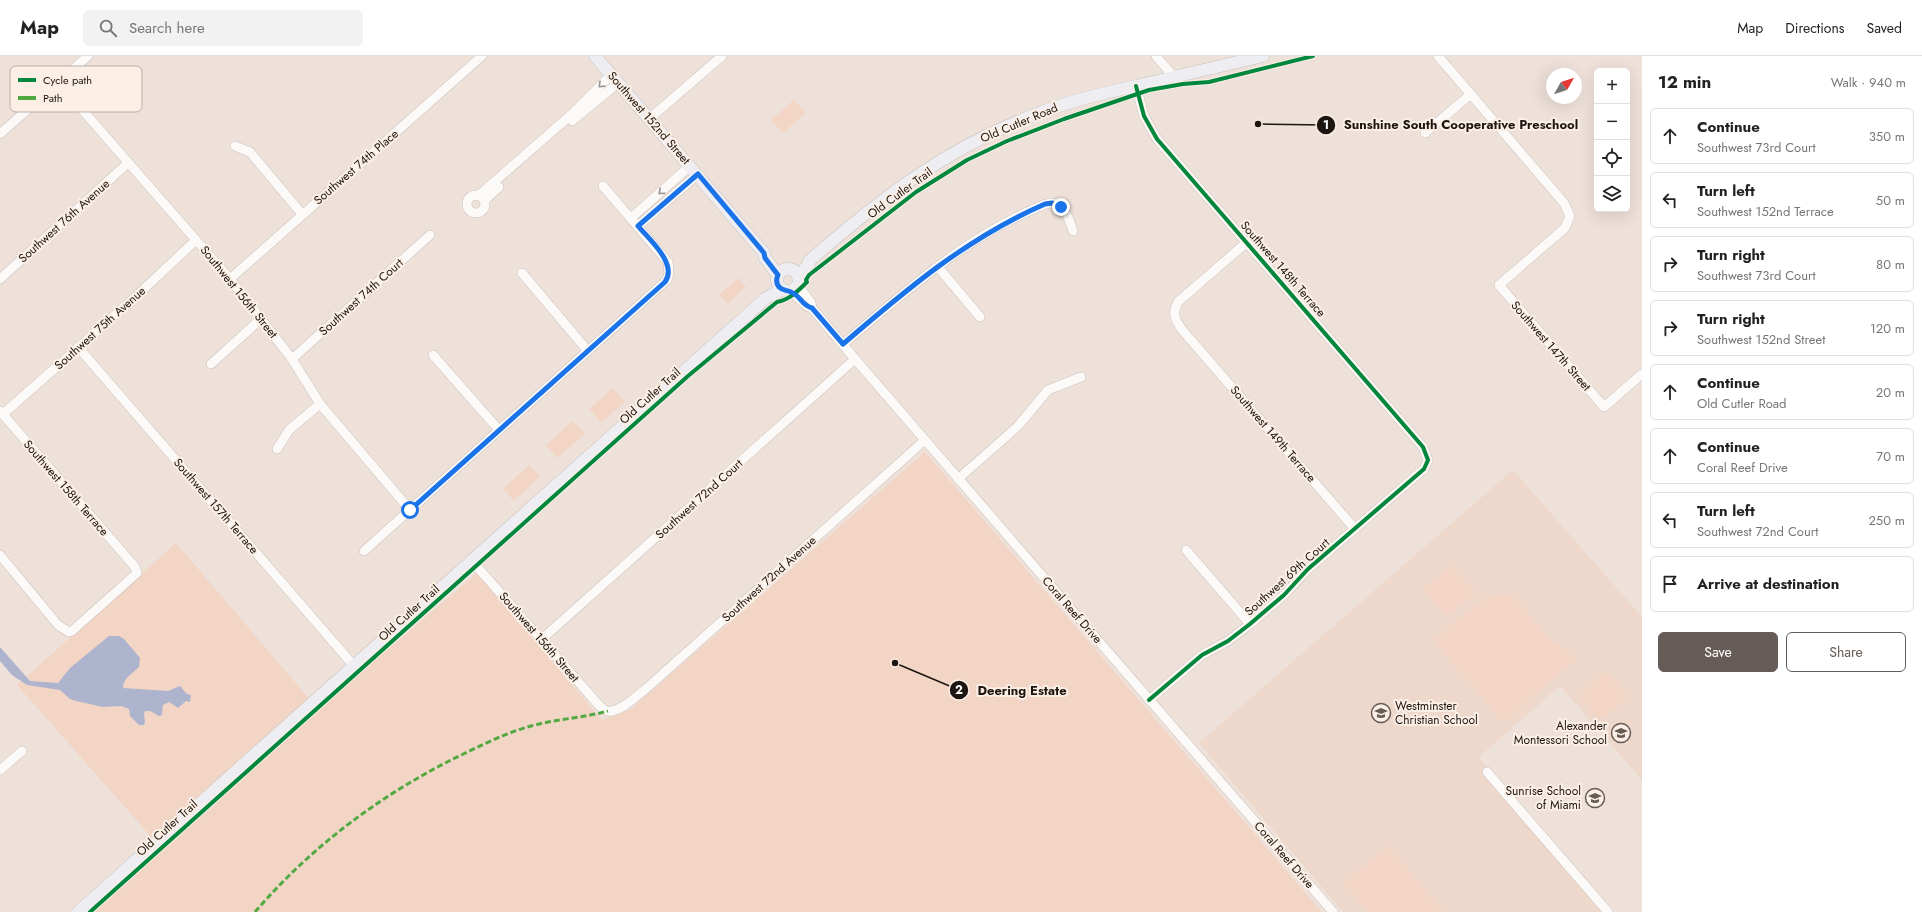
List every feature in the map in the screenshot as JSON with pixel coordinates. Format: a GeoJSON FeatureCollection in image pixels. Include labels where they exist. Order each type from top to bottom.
{"type":"FeatureCollection","features":[{"type":"Feature","properties":{"kind":"main road","name":"Southwest 152nd Street"},"geometry":{"type":"LineString","coordinates":[[595,56],[764,253],[765,258],[787,279]]}},
{"type":"Feature","properties":{"kind":"main road","name":"Old Cutler Road"},"geometry":{"type":"LineString","coordinates":[[78,912],[766,298],[805,260],[809,261],[885,197],[958,150],[1036,114],[1088,97],[1263,56]]}},
{"type":"Feature","properties":{"kind":"street"},"geometry":{"type":"LineString","coordinates":[[76,66],[88,56]]}},
{"type":"Feature","properties":{"kind":"street","name":"Southwest 74th Place"},"geometry":{"type":"LineString","coordinates":[[230,279],[482,56]]}},
{"type":"Feature","properties":{"kind":"street"},"geometry":{"type":"LineString","coordinates":[[649,119],[722,56]]}},
{"type":"Feature","properties":{"kind":"street"},"geometry":{"type":"LineString","coordinates":[[1156,56],[1174,77]]}},
{"type":"Feature","properties":{"kind":"street"},"geometry":{"type":"LineString","coordinates":[[1425,134],[1471,94],[1438,56]]}},
{"type":"Feature","properties":{"kind":"street"},"geometry":{"type":"LineString","coordinates":[[481,198],[615,79]]}},
{"type":"Feature","properties":{"kind":"street","name":"Southwest 148th Terrace"},"geometry":{"type":"LineString","coordinates":[[1136,86],[1144,116],[1153,134],[1423,447],[1428,458]]}},
{"type":"Feature","properties":{"kind":"street","name":"Southwest 147th Street"},"geometry":{"type":"LineString","coordinates":[[1471,94],[1564,203],[1570,216],[1565,228],[1499,285],[1604,407],[1642,374]]}},
{"type":"Feature","properties":{"kind":"street"},"geometry":{"type":"LineString","coordinates":[[0,134],[25,112]]}},
{"type":"Feature","properties":{"kind":"street","name":"Southwest 156th Street"},"geometry":{"type":"LineString","coordinates":[[84,112],[230,279],[262,318],[292,359],[320,404],[410,510]]}},
{"type":"Feature","properties":{"kind":"street"},"geometry":{"type":"LineString","coordinates":[[235,146],[250,152],[302,214]]}},
{"type":"Feature","properties":{"kind":"street","name":"Southwest 76th Avenue"},"geometry":{"type":"LineString","coordinates":[[0,279],[128,163]]}},
{"type":"Feature","properties":{"kind":"street"},"geometry":{"type":"LineString","coordinates":[[631,218],[694,170]]}},
{"type":"Feature","properties":{"kind":"street"},"geometry":{"type":"LineString","coordinates":[[638,226],[694,170]]}},
{"type":"Feature","properties":{"kind":"street"},"geometry":{"type":"LineString","coordinates":[[364,551],[669,276],[669,269],[666,260],[603,186]]}},
{"type":"Feature","properties":{"kind":"street"},"geometry":{"type":"LineString","coordinates":[[843,344],[886,306],[938,267],[982,236],[1023,214],[1047,204],[1055,204],[1066,212],[1073,231]]}},
{"type":"Feature","properties":{"kind":"street","name":"Southwest 74th Court"},"geometry":{"type":"LineString","coordinates":[[292,359],[430,235]]}},
{"type":"Feature","properties":{"kind":"street","name":"Southwest 75th Avenue"},"geometry":{"type":"LineString","coordinates":[[1,412],[78,347],[196,240]]}},
{"type":"Feature","properties":{"kind":"street","name":"Southwest 149th Terrace"},"geometry":{"type":"LineString","coordinates":[[1246,243],[1183,297],[1176,305],[1174,313],[1175,318],[1190,339],[1355,529]]}},
{"type":"Feature","properties":{"kind":"street"},"geometry":{"type":"LineString","coordinates":[[938,267],[980,317]]}},
{"type":"Feature","properties":{"kind":"street"},"geometry":{"type":"LineString","coordinates":[[522,274],[587,350]]}},
{"type":"Feature","properties":{"kind":"street","name":"Coral Reef Drive"},"geometry":{"type":"LineString","coordinates":[[787,279],[806,307],[812,308],[1332,912]]}},
{"type":"Feature","properties":{"kind":"street"},"geometry":{"type":"LineString","coordinates":[[212,364],[262,318]]}},
{"type":"Feature","properties":{"kind":"street","name":"Southwest 157th Terrace"},"geometry":{"type":"LineString","coordinates":[[78,347],[354,666]]}},
{"type":"Feature","properties":{"kind":"street"},"geometry":{"type":"LineString","coordinates":[[433,355],[499,430]]}},
{"type":"Feature","properties":{"kind":"street","name":"Southwest 72nd Court"},"geometry":{"type":"LineString","coordinates":[[542,640],[856,359]]}},
{"type":"Feature","properties":{"kind":"street"},"geometry":{"type":"LineString","coordinates":[[958,479],[1018,426],[1048,390],[1081,377]]}},
{"type":"Feature","properties":{"kind":"street"},"geometry":{"type":"LineString","coordinates":[[278,448],[289,430],[320,404]]}},
{"type":"Feature","properties":{"kind":"street","name":"Southwest 158th Terrace"},"geometry":{"type":"LineString","coordinates":[[0,555],[62,629],[67,632],[72,631],[135,576],[137,570],[1,412]]}},
{"type":"Feature","properties":{"kind":"street","name":"Southwest 72nd Avenue"},"geometry":{"type":"LineString","coordinates":[[608,711],[620,708],[637,696],[925,440]]}},
{"type":"Feature","properties":{"kind":"street","name":"Southwest 69th Court"},"geometry":{"type":"LineString","coordinates":[[1149,700],[1199,657],[1228,641],[1284,595],[1308,570],[1424,469],[1428,458]]}},
{"type":"Feature","properties":{"kind":"street"},"geometry":{"type":"LineString","coordinates":[[1186,550],[1250,624]]}},
{"type":"Feature","properties":{"kind":"street","name":"Southwest 156th Street"},"geometry":{"type":"LineString","coordinates":[[472,561],[597,703],[608,711]]}},
{"type":"Feature","properties":{"kind":"street"},"geometry":{"type":"LineString","coordinates":[[0,770],[22,751]]}},
{"type":"Feature","properties":{"kind":"street"},"geometry":{"type":"LineString","coordinates":[[1487,772],[1608,912]]}},
{"type":"Feature","properties":{"kind":"shaded area"},"geometry":{"type":"Polygon","coordinates":[[[794,100],[806,113],[783,133],[771,120],[794,100]]]}},
{"type":"Feature","properties":{"kind":"shaded area"},"geometry":{"type":"Polygon","coordinates":[[[738,278],[746,287],[727,304],[719,295],[738,278]]]}},
{"type":"Feature","properties":{"kind":"shaded area"},"geometry":{"type":"Polygon","coordinates":[[[613,388],[625,402],[601,422],[589,409],[613,388]]]}},
{"type":"Feature","properties":{"kind":"shaded area"},"geometry":{"type":"Polygon","coordinates":[[[573,421],[585,434],[557,458],[546,445],[573,421]]]}},
{"type":"Feature","properties":{"kind":"shaded area"},"geometry":{"type":"Polygon","coordinates":[[[925,452],[1322,912],[94,912],[162,849],[17,685],[176,543],[318,709],[477,573],[602,720],[631,709],[925,452]]]}},
{"type":"Feature","properties":{"kind":"shaded area"},"geometry":{"type":"Polygon","coordinates":[[[529,465],[540,477],[514,501],[503,489],[529,465]]]}},
{"type":"Feature","properties":{"kind":"shaded area","name":"Westminster Christian School"},"geometry":{"type":"Polygon","coordinates":[[[1513,470],[1642,617],[1642,780],[1560,686],[1479,757],[1613,912],[1343,912],[1199,743],[1513,470]]]}},
{"type":"Feature","properties":{"kind":"shaded area"},"geometry":{"type":"Polygon","coordinates":[[[1451,565],[1475,593],[1447,617],[1423,590],[1451,565]]]}},
{"type":"Feature","properties":{"kind":"shaded area"},"geometry":{"type":"Polygon","coordinates":[[[1512,595],[1551,640],[1577,658],[1507,720],[1501,720],[1433,640],[1482,600],[1493,596],[1512,595]]]}},
{"type":"Feature","properties":{"kind":"shaded area"},"geometry":{"type":"Polygon","coordinates":[[[1604,673],[1608,673],[1627,694],[1627,698],[1601,719],[1598,718],[1580,698],[1581,693],[1604,673]]]}},
{"type":"Feature","properties":{"kind":"shaded area"},"geometry":{"type":"Polygon","coordinates":[[[1388,846],[1444,912],[1368,912],[1343,884],[1388,846]]]}},
{"type":"Feature","properties":{"kind":"water"},"geometry":{"type":"Polygon","coordinates":[[[109,636],[119,636],[124,639],[140,658],[139,667],[128,676],[123,688],[168,691],[180,686],[187,694],[191,695],[190,702],[186,701],[178,708],[169,702],[163,705],[162,715],[159,716],[150,711],[145,711],[144,725],[139,725],[130,716],[129,709],[121,706],[103,707],[76,701],[70,699],[60,690],[27,685],[12,675],[0,661],[0,647],[30,681],[58,683],[70,668],[109,636]]]}},
{"type":"Feature","properties":{"kind":"marked path"},"geometry":{"type":"LineString","coordinates":[[255,912],[299,866],[323,845],[373,806],[427,773],[483,744],[521,729],[608,711]]}},
{"type":"Feature","properties":{"kind":"cycle path","name":"Old Cutler Trail"},"geometry":{"type":"LineString","coordinates":[[90,912],[688,376],[777,302],[797,292],[807,282],[806,280],[809,275],[916,192],[967,160],[1007,141],[1064,119],[1149,90],[1183,84],[1209,82],[1313,56]]}},
{"type":"Feature","properties":{"kind":"cycle path"},"geometry":{"type":"LineString","coordinates":[[1136,86],[1144,116],[1157,139],[1423,447],[1428,460],[1424,469],[1308,569],[1284,595],[1228,641],[1202,655],[1149,700]]}},
{"type":"Feature","properties":{"kind":"place","name":"Sunshine South Cooperative Preschool"},"geometry":{"type":"Point","coordinates":[1258,124]}},
{"type":"Feature","properties":{"kind":"place","name":"Deering Estate"},"geometry":{"type":"Point","coordinates":[895,663]}},
{"type":"Feature","properties":{"kind":"place","name":"Westminster Christian School"},"geometry":{"type":"Point","coordinates":[1381,713]}},
{"type":"Feature","properties":{"kind":"place","name":"Alexander Montessori School"},"geometry":{"type":"Point","coordinates":[1621,733]}},
{"type":"Feature","properties":{"kind":"place","name":"Sunrise School of Miami"},"geometry":{"type":"Point","coordinates":[1595,798]}},
{"type":"Feature","properties":{"kind":"route"},"geometry":{"type":"LineString","coordinates":[[410,510],[578,360],[587,350],[665,282],[669,276],[668,262],[638,226],[698,174],[764,253],[765,258],[778,275],[776,280],[780,289],[792,292],[806,307],[812,308],[843,344],[886,306],[976,239],[1045,204],[1052,203],[1061,207]]}}]}
